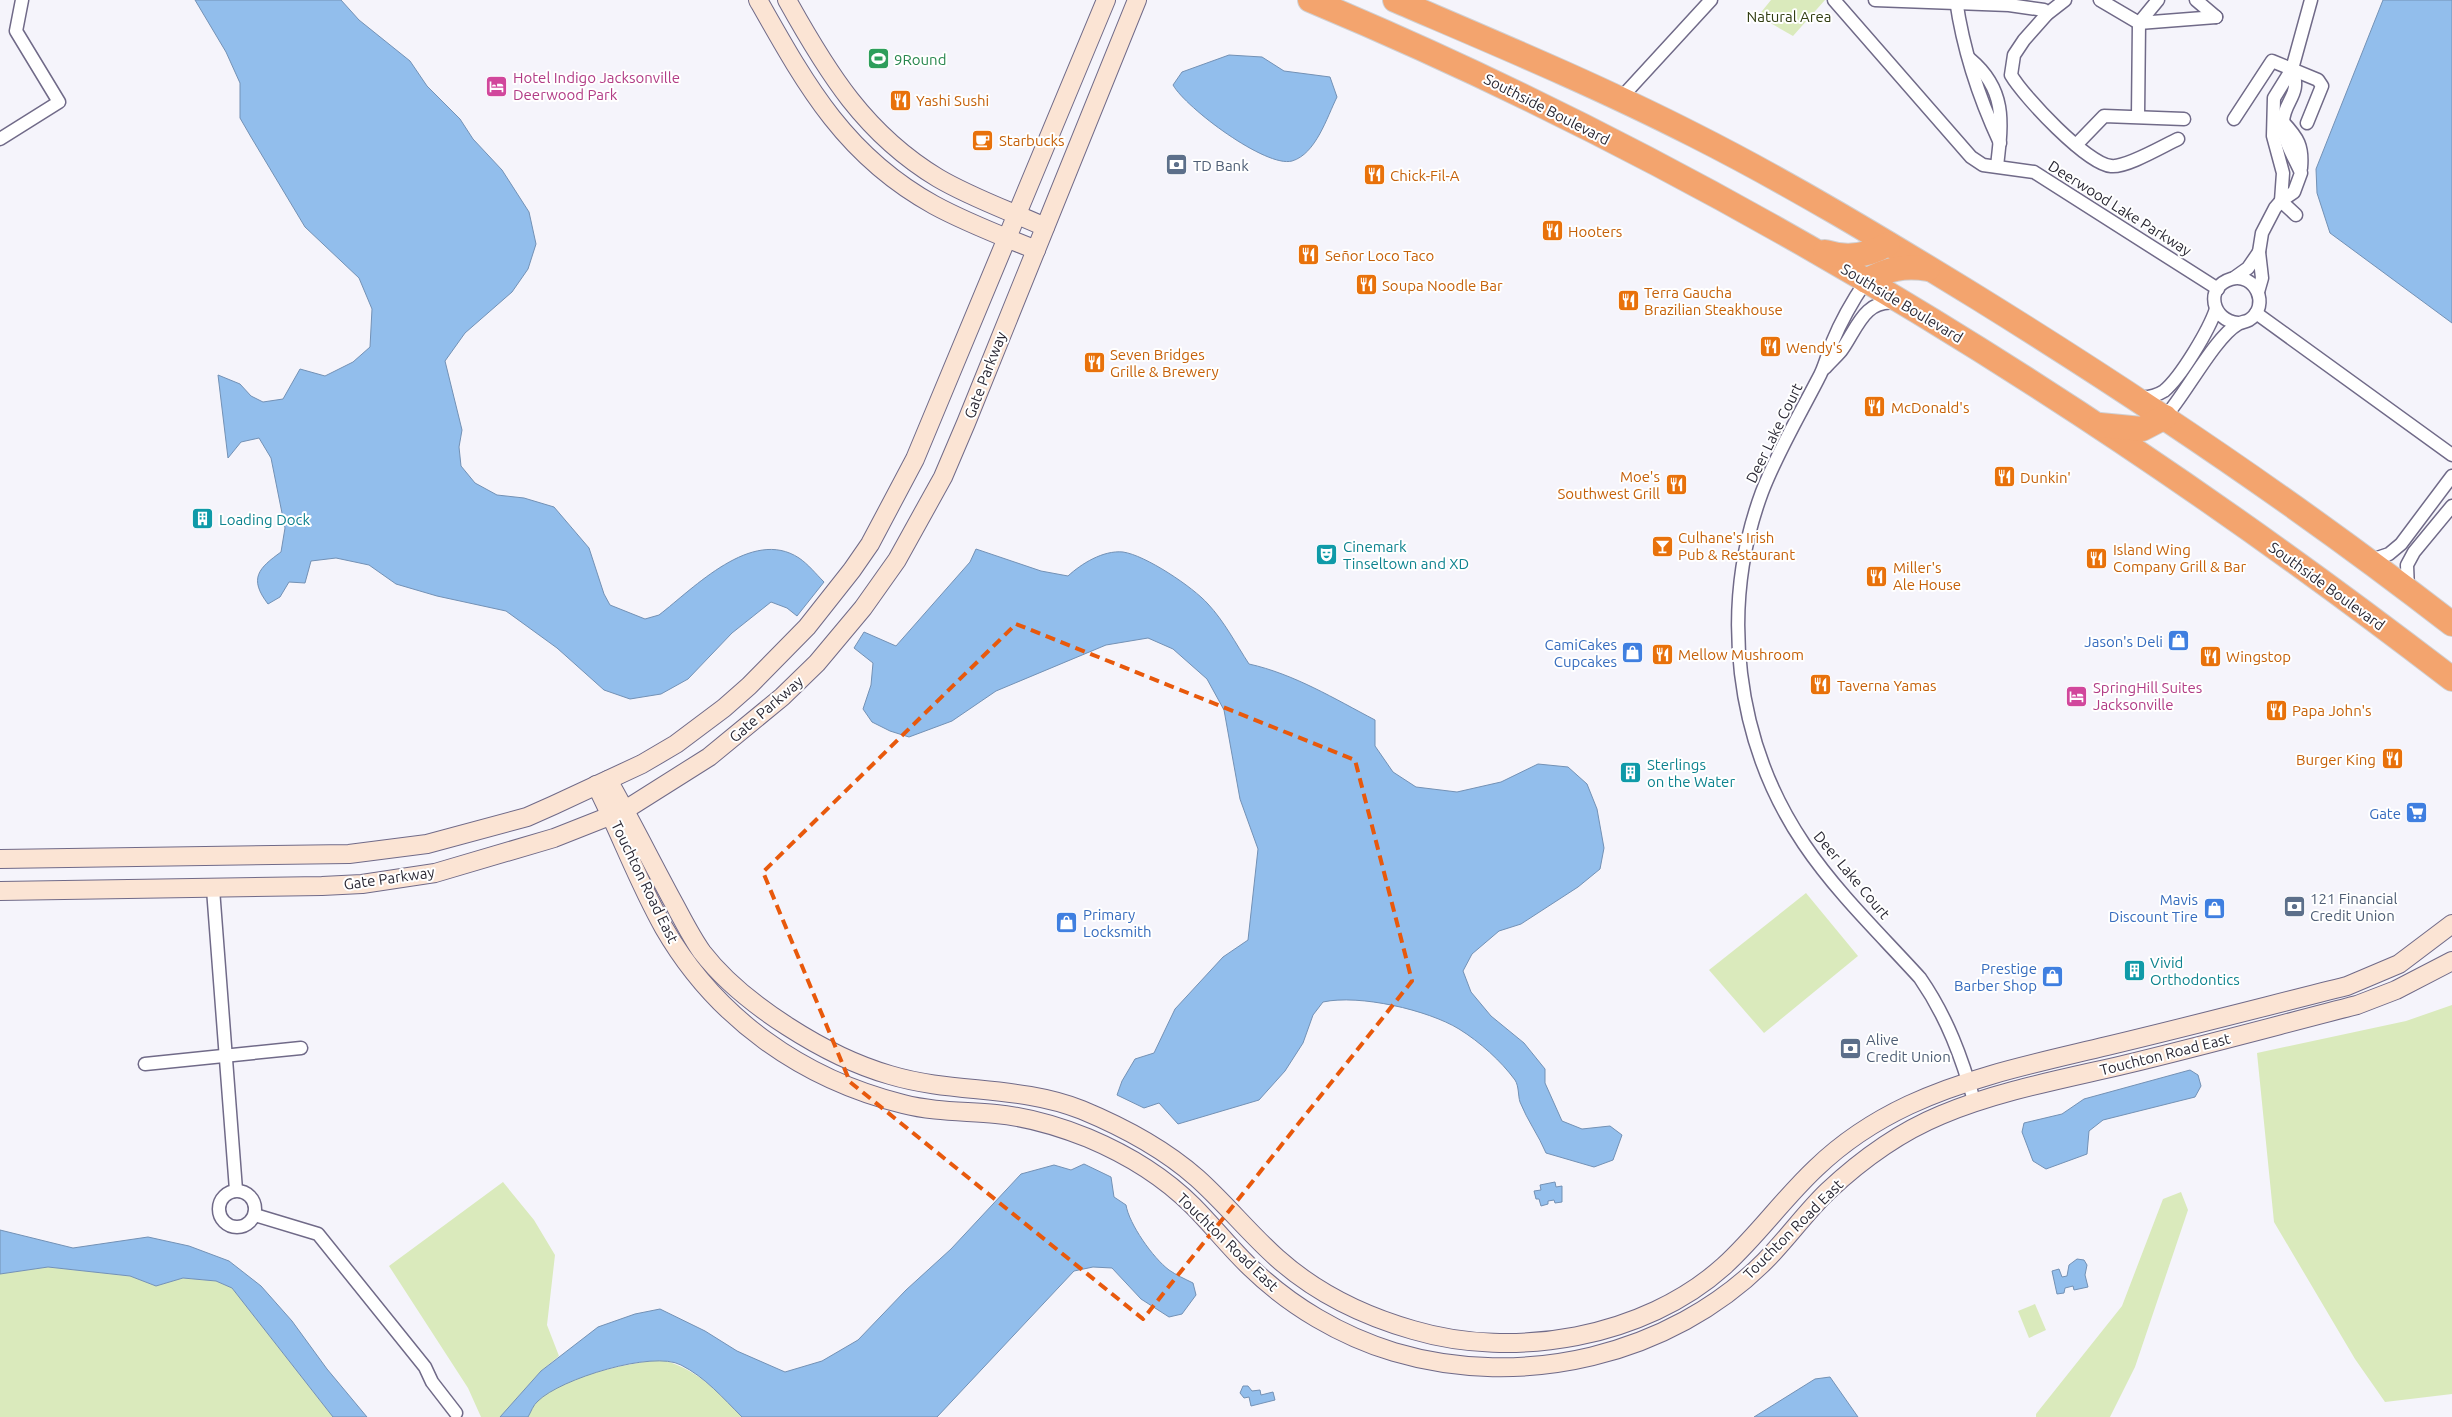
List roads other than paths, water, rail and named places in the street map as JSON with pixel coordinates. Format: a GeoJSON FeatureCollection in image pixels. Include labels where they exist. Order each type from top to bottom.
{"type":"FeatureCollection","features":[{"type":"Feature","properties":{"kind":"highway","name":"Southside Boulevard"},"geometry":{"type":"LineString","coordinates":[[1310,0],[1405,40],[1531,100],[1804,245],[1905,304],[2094,424],[2244,526],[2452,679]]}},
{"type":"Feature","properties":{"kind":"highway"},"geometry":{"type":"LineString","coordinates":[[1395,0],[1520,53],[1696,136],[1888,244],[2165,417],[2368,561],[2452,624]]}},
{"type":"Feature","properties":{"kind":"highway"},"geometry":{"type":"LineString","coordinates":[[1804,245],[1831,254],[1859,256],[1888,244]]}},
{"type":"Feature","properties":{"kind":"highway"},"geometry":{"type":"LineString","coordinates":[[1866,281],[1893,268],[1913,267],[1932,270]]}},
{"type":"Feature","properties":{"kind":"highway"},"geometry":{"type":"LineString","coordinates":[[2094,424],[2142,429],[2165,417]]}},
{"type":"Feature","properties":{"kind":"street"},"geometry":{"type":"LineString","coordinates":[[0,139],[59,102],[16,31],[22,0]]}},
{"type":"Feature","properties":{"kind":"street"},"geometry":{"type":"LineString","coordinates":[[758,0],[813,94],[836,125],[856,146],[886,172],[917,194],[955,216],[1036,250]]}},
{"type":"Feature","properties":{"kind":"street"},"geometry":{"type":"LineString","coordinates":[[787,0],[840,88],[878,131],[906,155],[938,177],[1045,228]]}},
{"type":"Feature","properties":{"kind":"street","name":"Gate Parkway"},"geometry":{"type":"LineString","coordinates":[[5,858],[349,854],[427,844],[527,817],[602,783],[642,764],[676,744],[724,708],[807,627],[870,544],[915,459],[1106,0]]}},
{"type":"Feature","properties":{"kind":"street","name":"Gate Parkway"},"geometry":{"type":"LineString","coordinates":[[0,891],[213,889],[362,884],[435,873],[501,855],[619,813],[709,758],[782,697],[817,663],[863,608],[897,560],[943,478],[1137,0]]}},
{"type":"Feature","properties":{"kind":"street"},"geometry":{"type":"LineString","coordinates":[[1620,99],[1710,0]]}},
{"type":"Feature","properties":{"kind":"street","name":"Deerwood Lake Parkway"},"geometry":{"type":"LineString","coordinates":[[1834,0],[1971,158],[1983,165],[2034,172],[2218,289]]}},
{"type":"Feature","properties":{"kind":"street"},"geometry":{"type":"LineString","coordinates":[[1875,0],[1956,1],[2037,8],[2044,10],[2047,14]]}},
{"type":"Feature","properties":{"kind":"street"},"geometry":{"type":"LineString","coordinates":[[2065,0],[2047,14],[2014,55],[2011,75],[2022,92],[2076,145],[2101,163],[2113,166],[2128,162],[2178,139]]}},
{"type":"Feature","properties":{"kind":"street"},"geometry":{"type":"LineString","coordinates":[[2100,0],[2138,23],[2216,17],[2196,0]]}},
{"type":"Feature","properties":{"kind":"street"},"geometry":{"type":"LineString","coordinates":[[2138,116],[2138,23],[2158,0]]}},
{"type":"Feature","properties":{"kind":"street"},"geometry":{"type":"LineString","coordinates":[[2281,201],[2283,173],[2273,136],[2274,98],[2292,70],[2311,0]]}},
{"type":"Feature","properties":{"kind":"street"},"geometry":{"type":"LineString","coordinates":[[1956,1],[1960,27],[1981,98],[2000,143]]}},
{"type":"Feature","properties":{"kind":"street"},"geometry":{"type":"LineString","coordinates":[[1970,59],[1984,70],[2002,110],[1997,166]]}},
{"type":"Feature","properties":{"kind":"street"},"geometry":{"type":"LineString","coordinates":[[2234,118],[2272,61],[2318,80],[2322,86],[2307,123]]}},
{"type":"Feature","properties":{"kind":"street"},"geometry":{"type":"LineString","coordinates":[[2258,292],[2262,278],[2259,252],[2266,222],[2281,201],[2294,192],[2301,173],[2302,152],[2294,134],[2283,122],[2297,82],[2292,70]]}},
{"type":"Feature","properties":{"kind":"street"},"geometry":{"type":"LineString","coordinates":[[1981,98],[1994,90]]}},
{"type":"Feature","properties":{"kind":"street"},"geometry":{"type":"LineString","coordinates":[[2076,145],[2104,116],[2184,119]]}},
{"type":"Feature","properties":{"kind":"street"},"geometry":{"type":"LineString","coordinates":[[2281,201],[2296,215]]}},
{"type":"Feature","properties":{"kind":"street"},"geometry":{"type":"LineString","coordinates":[[2133,396],[2151,397],[2168,386],[2207,331],[2216,309],[2215,296],[2218,289],[2228,280],[2248,268],[2259,252]]}},
{"type":"Feature","properties":{"kind":"street"},"geometry":{"type":"LineString","coordinates":[[2216,309],[2225,320],[2238,323],[2245,322],[2256,313],[2260,299],[2258,292],[2251,283],[2234,278]]}},
{"type":"Feature","properties":{"kind":"street","name":"Deer Lake Court"},"geometry":{"type":"LineString","coordinates":[[1866,281],[1833,341],[1824,368],[1776,460],[1754,516],[1746,549],[1739,600],[1738,636],[1745,703],[1764,768],[1790,822],[1825,872],[1920,978],[1933,997],[1954,1038],[1974,1104]]}},
{"type":"Feature","properties":{"kind":"street","name":"Deer Lake Court"},"geometry":{"type":"LineString","coordinates":[[1824,368],[1842,350],[1858,321],[1870,309],[1883,302],[1905,304]]}},
{"type":"Feature","properties":{"kind":"street"},"geometry":{"type":"LineString","coordinates":[[2256,313],[2452,454]]}},
{"type":"Feature","properties":{"kind":"street"},"geometry":{"type":"LineString","coordinates":[[2165,417],[2222,338],[2238,323]]}},
{"type":"Feature","properties":{"kind":"street"},"geometry":{"type":"LineString","coordinates":[[2368,561],[2389,554],[2401,544],[2452,476]]}},
{"type":"Feature","properties":{"kind":"street"},"geometry":{"type":"LineString","coordinates":[[2408,590],[2407,565],[2452,506]]}},
{"type":"Feature","properties":{"kind":"street","name":"Touchton Road East"},"geometry":{"type":"LineString","coordinates":[[602,783],[704,954],[742,991],[782,1022],[811,1040],[888,1075],[924,1083],[1027,1093],[1074,1107],[1140,1137],[1170,1156],[1197,1177],[1278,1258],[1314,1287],[1387,1322],[1412,1330],[1464,1341],[1546,1342],[1570,1339],[1628,1322],[1673,1301],[1706,1280],[1725,1265],[1816,1168],[1850,1140],[1908,1106],[1968,1083],[2347,986],[2380,974],[2423,948],[2452,924]]}},
{"type":"Feature","properties":{"kind":"street","name":"Touchton Road East"},"geometry":{"type":"LineString","coordinates":[[619,813],[661,923],[688,964],[726,1007],[748,1028],[786,1055],[808,1069],[854,1089],[901,1104],[955,1113],[1000,1114],[1039,1121],[1121,1153],[1144,1167],[1190,1202],[1261,1277],[1310,1314],[1392,1352],[1474,1367],[1571,1362],[1598,1356],[1650,1338],[1720,1299],[1761,1265],[1828,1191],[1871,1156],[1922,1124],[1942,1114],[2060,1080],[2358,1005],[2396,990],[2451,960]]}},
{"type":"Feature","properties":{"kind":"street"},"geometry":{"type":"LineString","coordinates":[[213,889],[236,1190]]}},
{"type":"Feature","properties":{"kind":"street"},"geometry":{"type":"LineString","coordinates":[[2212,1020],[2217,1042]]}},
{"type":"Feature","properties":{"kind":"street"},"geometry":{"type":"LineString","coordinates":[[786,1055],[811,1040]]}},
{"type":"Feature","properties":{"kind":"street"},"geometry":{"type":"LineString","coordinates":[[808,1069],[811,1040]]}},
{"type":"Feature","properties":{"kind":"street"},"geometry":{"type":"LineString","coordinates":[[145,1064],[301,1048]]}},
{"type":"Feature","properties":{"kind":"street"},"geometry":{"type":"LineString","coordinates":[[1000,1090],[1000,1114]]}},
{"type":"Feature","properties":{"kind":"street"},"geometry":{"type":"LineString","coordinates":[[236,1190],[248,1193],[252,1197],[256,1209],[255,1215],[252,1220],[241,1227],[235,1227],[224,1222],[219,1205],[225,1195],[236,1190]]}},
{"type":"Feature","properties":{"kind":"street"},"geometry":{"type":"LineString","coordinates":[[255,1215],[318,1234],[425,1367],[432,1382],[456,1412]]}},
{"type":"Feature","properties":{"kind":"street"},"geometry":{"type":"LineString","coordinates":[[1261,1277],[1278,1258]]}},
{"type":"Feature","properties":{"kind":"street"},"geometry":{"type":"LineString","coordinates":[[1570,1339],[1571,1362]]}},
{"type":"Feature","properties":{"kind":"street"},"geometry":{"type":"LineString","coordinates":[[1546,1342],[1549,1364]]}},
{"type":"Feature","properties":{"kind":"water"},"geometry":{"type":"Polygon","coordinates":[[[195,0],[341,0],[359,20],[410,61],[427,86],[460,119],[473,139],[502,170],[529,212],[536,244],[528,269],[512,292],[465,333],[445,361],[462,430],[459,447],[461,466],[475,483],[497,495],[524,498],[554,507],[589,548],[604,594],[610,605],[645,619],[659,615],[724,565],[743,555],[762,550],[781,550],[802,560],[824,582],[797,616],[787,608],[771,602],[732,633],[688,679],[661,694],[630,699],[604,690],[557,648],[506,611],[437,596],[396,584],[369,565],[336,558],[311,561],[305,583],[289,582],[280,597],[268,604],[258,587],[259,574],[267,563],[281,552],[285,528],[271,458],[259,438],[241,442],[228,458],[218,375],[240,384],[251,396],[263,402],[283,399],[300,369],[325,376],[353,362],[370,347],[372,309],[359,278],[305,227],[240,118],[240,83],[226,52],[195,0]]]}},
{"type":"Feature","properties":{"kind":"water"},"geometry":{"type":"Polygon","coordinates":[[[2383,0],[2452,0],[2452,323],[2330,233],[2317,193],[2316,169],[2383,0]]]}},
{"type":"Feature","properties":{"kind":"water"},"geometry":{"type":"Polygon","coordinates":[[[1229,55],[1262,57],[1284,71],[1330,77],[1337,97],[1320,134],[1308,151],[1292,161],[1280,161],[1264,155],[1246,146],[1193,108],[1173,85],[1182,72],[1229,55]]]}},
{"type":"Feature","properties":{"kind":"water"},"geometry":{"type":"Polygon","coordinates":[[[976,549],[1041,571],[1068,576],[1093,559],[1115,552],[1132,554],[1156,565],[1191,589],[1208,604],[1225,625],[1249,664],[1266,668],[1298,681],[1375,720],[1375,746],[1393,772],[1416,787],[1457,792],[1501,782],[1538,764],[1568,767],[1587,784],[1597,809],[1604,848],[1600,869],[1578,887],[1521,924],[1499,931],[1472,954],[1463,971],[1471,992],[1491,1016],[1524,1043],[1545,1069],[1545,1083],[1562,1121],[1582,1129],[1610,1126],[1622,1135],[1613,1160],[1594,1167],[1546,1153],[1520,1102],[1515,1080],[1490,1052],[1467,1034],[1446,1022],[1412,1010],[1374,1002],[1338,1000],[1323,1002],[1313,1015],[1303,1043],[1285,1071],[1259,1100],[1178,1124],[1159,1103],[1144,1108],[1117,1095],[1122,1081],[1135,1059],[1154,1053],[1175,1009],[1223,957],[1248,940],[1258,849],[1240,799],[1224,710],[1207,679],[1173,649],[1148,638],[1106,645],[996,691],[952,721],[909,737],[890,731],[872,722],[863,709],[871,685],[873,663],[854,648],[864,632],[896,646],[970,562],[976,549]]]}},
{"type":"Feature","properties":{"kind":"water"},"geometry":{"type":"Polygon","coordinates":[[[2190,1070],[2198,1075],[2201,1086],[2195,1097],[2103,1120],[2089,1131],[2087,1154],[2046,1169],[2033,1161],[2022,1132],[2024,1123],[2062,1114],[2084,1099],[2190,1070]]]}},
{"type":"Feature","properties":{"kind":"water"},"geometry":{"type":"Polygon","coordinates":[[[1084,1164],[1111,1177],[1114,1197],[1126,1205],[1137,1231],[1149,1249],[1169,1270],[1193,1283],[1196,1295],[1182,1314],[1169,1317],[1141,1299],[1112,1268],[1093,1267],[1074,1271],[937,1417],[742,1417],[713,1388],[690,1370],[668,1361],[650,1361],[607,1369],[566,1384],[538,1401],[528,1417],[500,1417],[541,1371],[598,1327],[635,1314],[660,1309],[705,1331],[737,1351],[785,1372],[822,1361],[858,1340],[906,1290],[951,1249],[1021,1174],[1054,1165],[1071,1170],[1084,1164]]]}},
{"type":"Feature","properties":{"kind":"water"},"geometry":{"type":"Polygon","coordinates":[[[1555,1182],[1556,1187],[1562,1186],[1562,1202],[1548,1201],[1548,1204],[1541,1206],[1539,1199],[1536,1199],[1534,1191],[1541,1190],[1540,1185],[1555,1182]]]}},
{"type":"Feature","properties":{"kind":"water"},"geometry":{"type":"Polygon","coordinates":[[[0,1230],[73,1248],[148,1237],[189,1246],[229,1261],[261,1286],[292,1321],[327,1369],[367,1417],[333,1417],[232,1288],[216,1281],[183,1278],[156,1286],[130,1276],[48,1267],[0,1274],[0,1230]]]}},
{"type":"Feature","properties":{"kind":"water"},"geometry":{"type":"Polygon","coordinates":[[[2077,1259],[2084,1260],[2087,1265],[2085,1275],[2088,1287],[2074,1290],[2073,1286],[2065,1288],[2064,1293],[2057,1294],[2052,1271],[2059,1269],[2062,1277],[2067,1276],[2069,1265],[2077,1259]]]}},
{"type":"Feature","properties":{"kind":"water"},"geometry":{"type":"Polygon","coordinates":[[[1830,1377],[1858,1417],[1754,1417],[1815,1379],[1830,1377]]]}},
{"type":"Feature","properties":{"kind":"water"},"geometry":{"type":"Polygon","coordinates":[[[1243,1386],[1248,1386],[1252,1391],[1260,1390],[1261,1395],[1273,1392],[1275,1400],[1251,1406],[1249,1397],[1244,1398],[1240,1393],[1243,1386]]]}},
{"type":"Feature","properties":{"kind":"place","name":"9Round"},"geometry":{"type":"Point","coordinates":[878,59]}},
{"type":"Feature","properties":{"kind":"place","name":"Hotel Indigo Jacksonville Deerwood Park"},"geometry":{"type":"Point","coordinates":[497,86]}},
{"type":"Feature","properties":{"kind":"place","name":"Yashi Sushi"},"geometry":{"type":"Point","coordinates":[900,100]}},
{"type":"Feature","properties":{"kind":"place","name":"Starbucks"},"geometry":{"type":"Point","coordinates":[983,140]}},
{"type":"Feature","properties":{"kind":"place","name":"TD Bank"},"geometry":{"type":"Point","coordinates":[1177,165]}},
{"type":"Feature","properties":{"kind":"place","name":"Chick-Fil-A"},"geometry":{"type":"Point","coordinates":[1374,175]}},
{"type":"Feature","properties":{"kind":"place","name":"Hooters"},"geometry":{"type":"Point","coordinates":[1552,231]}},
{"type":"Feature","properties":{"kind":"place","name":"Señor Loco Taco"},"geometry":{"type":"Point","coordinates":[1309,255]}},
{"type":"Feature","properties":{"kind":"place","name":"Soupa Noodle Bar"},"geometry":{"type":"Point","coordinates":[1366,285]}},
{"type":"Feature","properties":{"kind":"place","name":"Terra Gaucha Brazilian Steakhouse"},"geometry":{"type":"Point","coordinates":[1628,301]}},
{"type":"Feature","properties":{"kind":"place","name":"Wendy's"},"geometry":{"type":"Point","coordinates":[1770,347]}},
{"type":"Feature","properties":{"kind":"place","name":"Seven Bridges Grille & Brewery"},"geometry":{"type":"Point","coordinates":[1094,363]}},
{"type":"Feature","properties":{"kind":"place","name":"McDonald's"},"geometry":{"type":"Point","coordinates":[1875,407]}},
{"type":"Feature","properties":{"kind":"place","name":"Dunkin'"},"geometry":{"type":"Point","coordinates":[2004,477]}},
{"type":"Feature","properties":{"kind":"place","name":"Moe's Southwest Grill"},"geometry":{"type":"Point","coordinates":[1676,485]}},
{"type":"Feature","properties":{"kind":"place","name":"Loading Dock"},"geometry":{"type":"Point","coordinates":[203,519]}},
{"type":"Feature","properties":{"kind":"place","name":"Culhane's Irish Pub & Restaurant"},"geometry":{"type":"Point","coordinates":[1662,546]}},
{"type":"Feature","properties":{"kind":"place","name":"Cinemark Tinseltown and XD"},"geometry":{"type":"Point","coordinates":[1327,555]}},
{"type":"Feature","properties":{"kind":"place","name":"Island Wing Company Grill & Bar"},"geometry":{"type":"Point","coordinates":[2097,558]}},
{"type":"Feature","properties":{"kind":"place","name":"Miller's Ale House"},"geometry":{"type":"Point","coordinates":[1877,576]}},
{"type":"Feature","properties":{"kind":"place","name":"Jason's Deli"},"geometry":{"type":"Point","coordinates":[2179,641]}},
{"type":"Feature","properties":{"kind":"place","name":"CamiCakes Cupcakes"},"geometry":{"type":"Point","coordinates":[1633,653]}},
{"type":"Feature","properties":{"kind":"place","name":"Mellow Mushroom"},"geometry":{"type":"Point","coordinates":[1662,654]}},
{"type":"Feature","properties":{"kind":"place","name":"Wingstop"},"geometry":{"type":"Point","coordinates":[2210,656]}},
{"type":"Feature","properties":{"kind":"place","name":"Taverna Yamas"},"geometry":{"type":"Point","coordinates":[1821,685]}},
{"type":"Feature","properties":{"kind":"place","name":"SpringHill Suites Jacksonville"},"geometry":{"type":"Point","coordinates":[2077,696]}},
{"type":"Feature","properties":{"kind":"place","name":"Papa John's"},"geometry":{"type":"Point","coordinates":[2276,710]}},
{"type":"Feature","properties":{"kind":"place","name":"Burger King"},"geometry":{"type":"Point","coordinates":[2392,759]}},
{"type":"Feature","properties":{"kind":"place","name":"Sterlings on the Water"},"geometry":{"type":"Point","coordinates":[1631,773]}},
{"type":"Feature","properties":{"kind":"place","name":"Gate"},"geometry":{"type":"Point","coordinates":[2417,813]}},
{"type":"Feature","properties":{"kind":"place","name":"121 Financial Credit Union"},"geometry":{"type":"Point","coordinates":[2294,907]}},
{"type":"Feature","properties":{"kind":"place","name":"Mavis Discount Tire"},"geometry":{"type":"Point","coordinates":[2214,908]}},
{"type":"Feature","properties":{"kind":"place","name":"Primary Locksmith"},"geometry":{"type":"Point","coordinates":[1067,923]}},
{"type":"Feature","properties":{"kind":"place","name":"Vivid Orthodontics"},"geometry":{"type":"Point","coordinates":[2134,971]}},
{"type":"Feature","properties":{"kind":"place","name":"Prestige Barber Shop"},"geometry":{"type":"Point","coordinates":[2053,977]}},
{"type":"Feature","properties":{"kind":"place","name":"Alive Credit Union"},"geometry":{"type":"Point","coordinates":[1850,1048]}},
{"type":"Feature","properties":{"kind":"park label","name":"Natural Area"},"geometry":{"type":"Point","coordinates":[1789,16]}}]}
